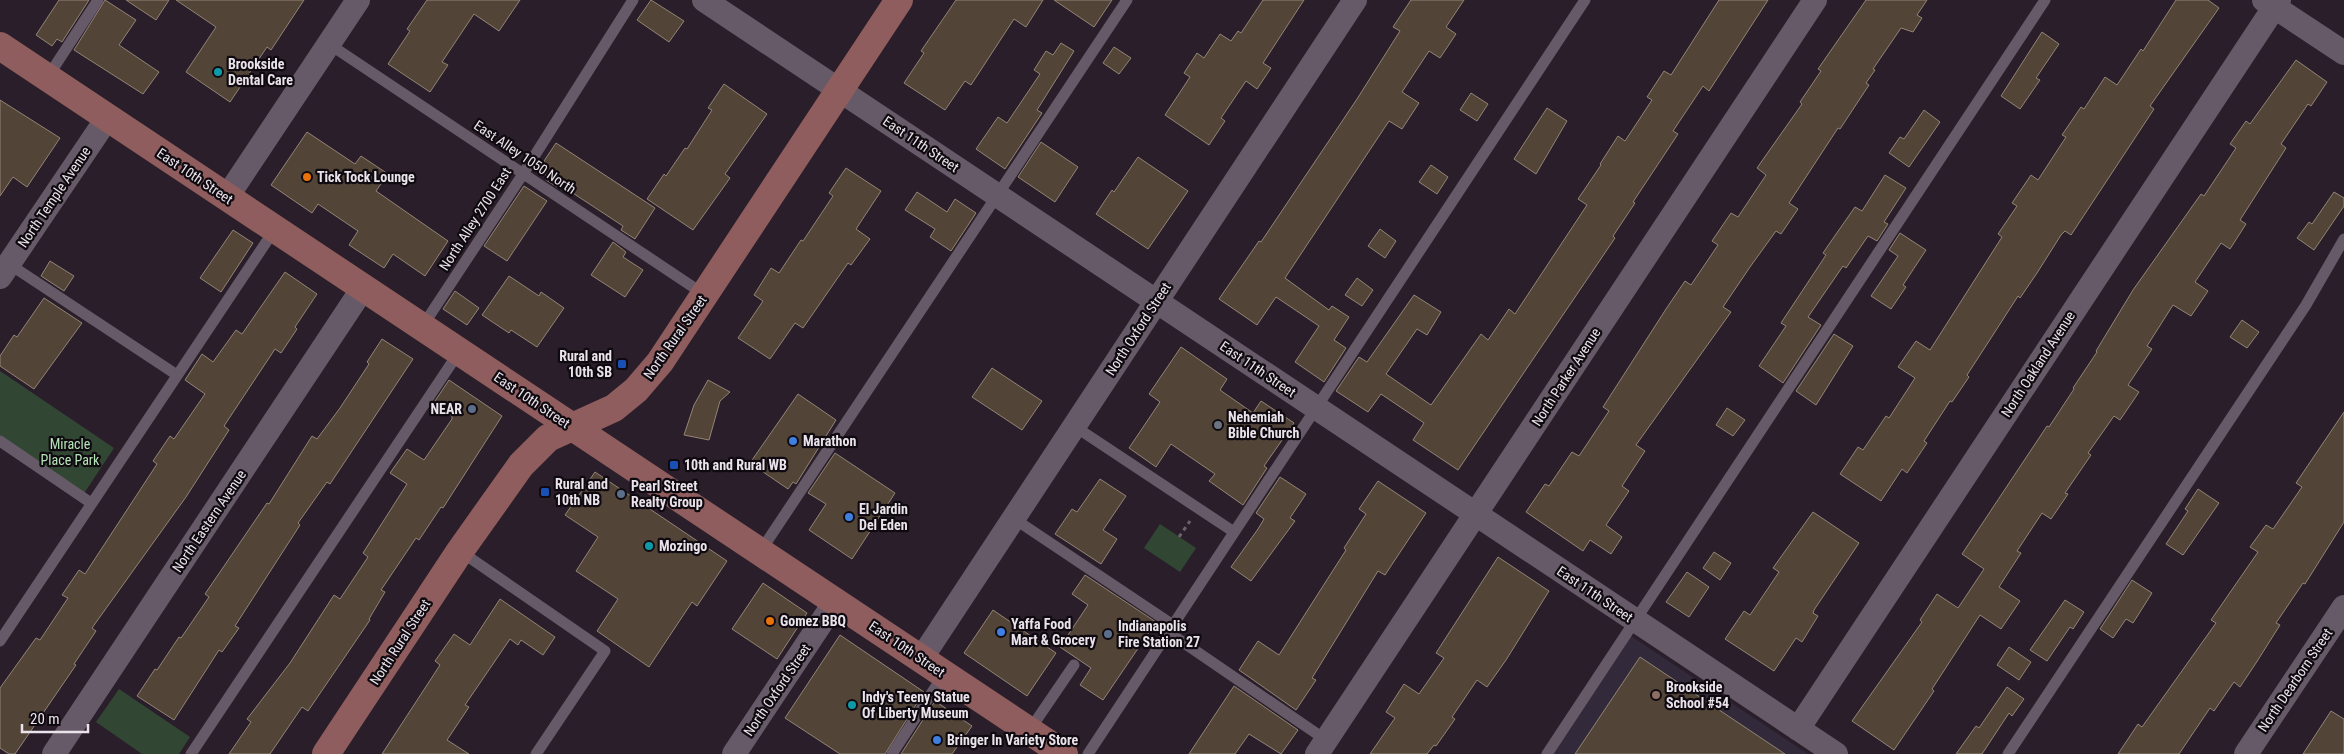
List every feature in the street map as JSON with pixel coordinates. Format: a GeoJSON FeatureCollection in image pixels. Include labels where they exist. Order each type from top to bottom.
{"type":"FeatureCollection","features":[{"type":"Feature","properties":{"kind":"main road","name":"North Rural Street"},"geometry":{"type":"LineString","coordinates":[[326,754],[460,551],[521,465],[548,438],[614,408],[636,390],[664,357],[899,0]]}},
{"type":"Feature","properties":{"kind":"main road","name":"East 10th Street"},"geometry":{"type":"LineString","coordinates":[[0,46],[1064,754]]}},
{"type":"Feature","properties":{"kind":"street"},"geometry":{"type":"LineString","coordinates":[[227,197],[358,0]]}},
{"type":"Feature","properties":{"kind":"street","name":"East 11th Street"},"geometry":{"type":"LineString","coordinates":[[704,0],[1836,754]]}},
{"type":"Feature","properties":{"kind":"street","name":"North Oxford Street"},"geometry":{"type":"LineString","coordinates":[[921,659],[1356,0]]}},
{"type":"Feature","properties":{"kind":"street","name":"North Parker Avenue"},"geometry":{"type":"LineString","coordinates":[[1321,747],[1815,0]]}},
{"type":"Feature","properties":{"kind":"street"},"geometry":{"type":"LineString","coordinates":[[2272,2],[2344,53]]}},
{"type":"Feature","properties":{"kind":"street","name":"North Oakland Avenue"},"geometry":{"type":"LineString","coordinates":[[1798,729],[2272,2]]}},
{"type":"Feature","properties":{"kind":"street","name":"North Temple Avenue"},"geometry":{"type":"LineString","coordinates":[[3,267],[108,118]]}},
{"type":"Feature","properties":{"kind":"street","name":"North Eastern Avenue"},"geometry":{"type":"LineString","coordinates":[[54,754],[363,288]]}},
{"type":"Feature","properties":{"kind":"street","name":"North Oxford Street"},"geometry":{"type":"LineString","coordinates":[[734,754],[835,602]]}},
{"type":"Feature","properties":{"kind":"street","name":"North Dearborn Street"},"geometry":{"type":"LineString","coordinates":[[2246,754],[2344,607]]}},
{"type":"Feature","properties":{"kind":"lane"},"geometry":{"type":"LineString","coordinates":[[48,78],[98,0]]}},
{"type":"Feature","properties":{"kind":"lane","name":"North Alley 2700 East"},"geometry":{"type":"LineString","coordinates":[[422,327],[523,174],[633,0]]}},
{"type":"Feature","properties":{"kind":"lane"},"geometry":{"type":"LineString","coordinates":[[760,552],[1127,0]]}},
{"type":"Feature","properties":{"kind":"lane"},"geometry":{"type":"LineString","coordinates":[[1088,754],[1585,0]]}},
{"type":"Feature","properties":{"kind":"lane"},"geometry":{"type":"LineString","coordinates":[[1547,754],[2045,0]]}},
{"type":"Feature","properties":{"kind":"lane","name":"East Alley 1050 North"},"geometry":{"type":"LineString","coordinates":[[328,44],[705,295]]}},
{"type":"Feature","properties":{"kind":"lane"},"geometry":{"type":"LineString","coordinates":[[0,641],[275,229]]}},
{"type":"Feature","properties":{"kind":"lane"},"geometry":{"type":"LineString","coordinates":[[2008,754],[2306,305],[2344,239]]}},
{"type":"Feature","properties":{"kind":"lane"},"geometry":{"type":"LineString","coordinates":[[3,267],[177,375]]}},
{"type":"Feature","properties":{"kind":"lane"},"geometry":{"type":"LineString","coordinates":[[191,754],[459,352]]}},
{"type":"Feature","properties":{"kind":"lane"},"geometry":{"type":"LineString","coordinates":[[1074,426],[1234,532]]}},
{"type":"Feature","properties":{"kind":"lane"},"geometry":{"type":"LineString","coordinates":[[0,441],[91,503]]}},
{"type":"Feature","properties":{"kind":"lane"},"geometry":{"type":"LineString","coordinates":[[1014,518],[1170,629],[1321,747]]}},
{"type":"Feature","properties":{"kind":"lane"},"geometry":{"type":"LineString","coordinates":[[460,551],[605,651],[536,754]]}},
{"type":"Feature","properties":{"kind":"lane"},"geometry":{"type":"LineString","coordinates":[[1029,731],[1074,665]]}},
{"type":"Feature","properties":{"kind":"lane"},"geometry":{"type":"LineString","coordinates":[[892,754],[944,674]]}},
{"type":"Feature","properties":{"kind":"shaded area","name":"Brookside School #54"},"geometry":{"type":"Polygon","coordinates":[[[1631,636],[1808,754],[1552,754],[1631,636]]]}},
{"type":"Feature","properties":{"kind":"green space","name":"Miracle Place Park"},"geometry":{"type":"Polygon","coordinates":[[[0,371],[114,448],[83,495],[0,438],[0,371]]]}},
{"type":"Feature","properties":{"kind":"green space"},"geometry":{"type":"Polygon","coordinates":[[[1160,524],[1196,548],[1180,572],[1144,548],[1160,524]]]}},
{"type":"Feature","properties":{"kind":"green space"},"geometry":{"type":"Polygon","coordinates":[[[119,689],[190,737],[179,754],[142,754],[96,722],[119,689]]]}},
{"type":"Feature","properties":{"kind":"building"},"geometry":{"type":"Polygon","coordinates":[[[59,0],[89,0],[62,42],[57,39],[52,46],[36,35],[59,0]]]}},
{"type":"Feature","properties":{"kind":"building"},"geometry":{"type":"Polygon","coordinates":[[[105,0],[136,20],[119,45],[159,72],[143,94],[74,50],[105,0]]]}},
{"type":"Feature","properties":{"kind":"building"},"geometry":{"type":"Polygon","coordinates":[[[126,0],[169,0],[156,20],[126,0]]]}},
{"type":"Feature","properties":{"kind":"building"},"geometry":{"type":"Polygon","coordinates":[[[176,0],[304,0],[271,50],[267,47],[230,102],[186,72],[216,27],[176,0]]]}},
{"type":"Feature","properties":{"kind":"building"},"geometry":{"type":"Polygon","coordinates":[[[427,0],[520,0],[499,31],[474,14],[442,62],[448,65],[430,92],[388,64],[410,31],[407,29],[427,0]]]}},
{"type":"Feature","properties":{"kind":"building"},"geometry":{"type":"Polygon","coordinates":[[[651,0],[684,21],[669,42],[637,20],[651,0]]]}},
{"type":"Feature","properties":{"kind":"building"},"geometry":{"type":"Polygon","coordinates":[[[956,0],[1043,0],[1026,27],[1014,19],[971,85],[965,81],[945,110],[904,83],[924,53],[921,51],[956,0]]]}},
{"type":"Feature","properties":{"kind":"building"},"geometry":{"type":"Polygon","coordinates":[[[1054,0],[1112,0],[1094,27],[1054,0]]]}},
{"type":"Feature","properties":{"kind":"building"},"geometry":{"type":"Polygon","coordinates":[[[1263,0],[1304,0],[1263,63],[1271,68],[1257,89],[1246,81],[1221,118],[1225,121],[1209,145],[1165,115],[1190,77],[1184,73],[1197,53],[1204,58],[1220,34],[1231,41],[1238,31],[1241,33],[1263,0]]]}},
{"type":"Feature","properties":{"kind":"building"},"geometry":{"type":"Polygon","coordinates":[[[1411,0],[1464,0],[1446,27],[1456,34],[1440,58],[1429,51],[1402,92],[1419,103],[1402,129],[1389,121],[1285,278],[1329,310],[1332,306],[1349,317],[1334,340],[1346,348],[1324,382],[1295,362],[1319,326],[1276,297],[1257,325],[1219,299],[1259,241],[1261,242],[1357,99],[1400,31],[1393,27],[1411,0]]]}},
{"type":"Feature","properties":{"kind":"building"},"geometry":{"type":"Polygon","coordinates":[[[1719,0],[1768,0],[1709,91],[1703,86],[1673,131],[1678,134],[1633,202],[1635,203],[1613,236],[1615,238],[1458,470],[1413,440],[1424,423],[1381,394],[1368,412],[1336,391],[1359,357],[1367,362],[1414,295],[1441,312],[1427,335],[1417,329],[1386,374],[1431,405],[1481,334],[1488,340],[1509,309],[1515,314],[1587,205],[1578,199],[1618,136],[1625,141],[1652,100],[1647,97],[1664,71],[1671,75],[1719,0]]]}},
{"type":"Feature","properties":{"kind":"building"},"geometry":{"type":"Polygon","coordinates":[[[1866,0],[1927,0],[1917,15],[1922,18],[1913,32],[1901,28],[1873,69],[1875,70],[1866,83],[1869,85],[1840,129],[1838,128],[1789,203],[1798,209],[1781,234],[1776,231],[1750,267],[1723,307],[1731,312],[1636,445],[1645,451],[1622,486],[1629,491],[1606,525],[1622,537],[1611,554],[1590,540],[1583,551],[1526,512],[1545,484],[1549,486],[1572,452],[1579,456],[1609,411],[1603,407],[1666,309],[1685,281],[1691,285],[1718,245],[1712,241],[1731,213],[1738,217],[1766,175],[1757,168],[1802,104],[1800,102],[1821,71],[1818,69],[1866,0]]]}},
{"type":"Feature","properties":{"kind":"building"},"geometry":{"type":"Polygon","coordinates":[[[2176,0],[2208,0],[2219,8],[2150,106],[2154,109],[2071,235],[2065,231],[2061,235],[2020,298],[2018,296],[1967,375],[1969,377],[1952,402],[1950,401],[1924,441],[1927,443],[1907,473],[1902,469],[1881,501],[1840,474],[1858,447],[1863,450],[1886,416],[1889,418],[1915,378],[1898,367],[1916,341],[1930,350],[2002,237],[1998,234],[2017,206],[2012,203],[2031,175],[2038,180],[2066,137],[2062,135],[2081,107],[2084,109],[2105,77],[2117,85],[2141,49],[2143,51],[2176,0]]]}},
{"type":"Feature","properties":{"kind":"building"},"geometry":{"type":"Polygon","coordinates":[[[2042,32],[2059,44],[2036,78],[2040,80],[2020,109],[2001,96],[2042,32]]]}},
{"type":"Feature","properties":{"kind":"building"},"geometry":{"type":"Polygon","coordinates":[[[1061,43],[1074,51],[1037,110],[1042,113],[1005,169],[976,149],[998,117],[1007,123],[1040,74],[1034,70],[1046,51],[1053,55],[1061,43]]]}},
{"type":"Feature","properties":{"kind":"building"},"geometry":{"type":"Polygon","coordinates":[[[1114,47],[1131,58],[1119,74],[1103,63],[1114,47]]]}},
{"type":"Feature","properties":{"kind":"building"},"geometry":{"type":"Polygon","coordinates":[[[2296,60],[2327,82],[2311,106],[2308,104],[2281,144],[2286,148],[2240,220],[2246,224],[2230,249],[2221,243],[2195,282],[2208,291],[2191,316],[2173,305],[2147,346],[2152,349],[2128,385],[2139,392],[2120,420],[2114,416],[2088,453],[2091,455],[2065,493],[2068,494],[2051,519],[2042,513],[2017,551],[2021,553],[1999,587],[2020,601],[2001,629],[1980,615],[1932,689],[1934,691],[1894,750],[1852,721],[1922,622],[1920,620],[1937,594],[1958,608],[1984,569],[1962,554],[2047,426],[2049,427],[2074,389],[2133,290],[2201,194],[2204,196],[2236,148],[2230,144],[2246,121],[2250,124],[2296,60]]]}},
{"type":"Feature","properties":{"kind":"building"},"geometry":{"type":"Polygon","coordinates":[[[724,84],[767,114],[725,174],[730,178],[693,230],[647,199],[664,174],[666,176],[685,148],[687,149],[712,110],[708,108],[724,84]]]}},
{"type":"Feature","properties":{"kind":"building"},"geometry":{"type":"Polygon","coordinates":[[[1471,93],[1488,104],[1477,121],[1460,110],[1471,93]]]}},
{"type":"Feature","properties":{"kind":"building"},"geometry":{"type":"Polygon","coordinates":[[[0,100],[60,138],[27,187],[13,177],[0,196],[0,100]]]}},
{"type":"Feature","properties":{"kind":"building"},"geometry":{"type":"Polygon","coordinates":[[[1547,108],[1567,121],[1536,174],[1514,159],[1547,108]]]}},
{"type":"Feature","properties":{"kind":"building"},"geometry":{"type":"Polygon","coordinates":[[[1924,110],[1940,122],[1909,167],[1889,153],[1900,137],[1904,139],[1924,110]]]}},
{"type":"Feature","properties":{"kind":"building"},"geometry":{"type":"Polygon","coordinates":[[[307,132],[355,164],[361,156],[388,174],[376,191],[448,241],[425,276],[393,254],[384,268],[349,245],[358,231],[318,204],[312,213],[271,185],[307,132]]]}},
{"type":"Feature","properties":{"kind":"building"},"geometry":{"type":"Polygon","coordinates":[[[1041,142],[1078,167],[1055,202],[1018,177],[1041,142]]]}},
{"type":"Feature","properties":{"kind":"building"},"geometry":{"type":"Polygon","coordinates":[[[556,143],[655,208],[635,239],[621,230],[623,226],[559,184],[557,187],[546,180],[544,161],[556,143]]]}},
{"type":"Feature","properties":{"kind":"building"},"geometry":{"type":"Polygon","coordinates":[[[1138,157],[1188,191],[1148,249],[1096,214],[1138,157]]]}},
{"type":"Feature","properties":{"kind":"building"},"geometry":{"type":"Polygon","coordinates":[[[1431,165],[1448,177],[1437,194],[1419,182],[1431,165]]]}},
{"type":"Feature","properties":{"kind":"building"},"geometry":{"type":"Polygon","coordinates":[[[846,168],[881,191],[856,229],[870,239],[851,265],[848,263],[803,328],[795,323],[770,359],[738,338],[763,301],[754,295],[771,268],[779,273],[801,240],[803,241],[833,196],[829,193],[846,168]]]}},
{"type":"Feature","properties":{"kind":"building"},"geometry":{"type":"Polygon","coordinates":[[[1885,175],[1906,188],[1884,222],[1888,224],[1877,241],[1868,236],[1846,268],[1843,266],[1808,317],[1821,325],[1783,383],[1759,366],[1786,326],[1781,323],[1826,255],[1823,253],[1855,207],[1862,211],[1885,175]]]}},
{"type":"Feature","properties":{"kind":"building"},"geometry":{"type":"Polygon","coordinates":[[[524,186],[547,201],[507,261],[484,246],[524,186]]]}},
{"type":"Feature","properties":{"kind":"building"},"geometry":{"type":"Polygon","coordinates":[[[917,192],[947,212],[955,199],[976,213],[951,251],[930,237],[935,229],[905,210],[917,192]]]}},
{"type":"Feature","properties":{"kind":"building"},"geometry":{"type":"Polygon","coordinates":[[[2334,192],[2344,198],[2344,206],[2314,250],[2297,238],[2309,222],[2312,224],[2334,192]]]}},
{"type":"Feature","properties":{"kind":"building"},"geometry":{"type":"Polygon","coordinates":[[[1380,229],[1396,241],[1385,258],[1368,246],[1380,229]]]}},
{"type":"Feature","properties":{"kind":"building"},"geometry":{"type":"Polygon","coordinates":[[[233,230],[253,243],[221,292],[200,278],[233,230]]]}},
{"type":"Feature","properties":{"kind":"building"},"geometry":{"type":"Polygon","coordinates":[[[1900,233],[1926,250],[1903,285],[1906,287],[1891,309],[1871,296],[1898,256],[1889,250],[1900,233]]]}},
{"type":"Feature","properties":{"kind":"building"},"geometry":{"type":"Polygon","coordinates":[[[613,242],[626,252],[623,257],[643,270],[625,297],[591,275],[613,242]]]}},
{"type":"Feature","properties":{"kind":"building"},"geometry":{"type":"Polygon","coordinates":[[[50,261],[74,276],[64,291],[41,276],[50,261]]]}},
{"type":"Feature","properties":{"kind":"building"},"geometry":{"type":"Polygon","coordinates":[[[285,272],[317,294],[295,327],[297,329],[281,353],[275,349],[224,426],[229,430],[186,497],[92,628],[96,631],[74,664],[76,665],[15,754],[9,754],[0,748],[0,688],[36,638],[40,640],[68,598],[62,595],[79,570],[85,574],[157,464],[153,461],[170,436],[174,439],[205,394],[185,380],[202,354],[213,362],[236,330],[242,334],[285,272]]]}},
{"type":"Feature","properties":{"kind":"building"},"geometry":{"type":"Polygon","coordinates":[[[509,276],[539,296],[541,292],[564,308],[537,347],[511,330],[509,333],[482,315],[509,276]]]}},
{"type":"Feature","properties":{"kind":"building"},"geometry":{"type":"Polygon","coordinates":[[[1357,278],[1373,290],[1362,306],[1345,295],[1357,278]]]}},
{"type":"Feature","properties":{"kind":"building"},"geometry":{"type":"Polygon","coordinates":[[[455,291],[479,308],[467,325],[443,309],[455,291]]]}},
{"type":"Feature","properties":{"kind":"building"},"geometry":{"type":"Polygon","coordinates":[[[44,298],[82,323],[34,389],[0,366],[0,356],[14,335],[17,337],[44,298]]]}},
{"type":"Feature","properties":{"kind":"building"},"geometry":{"type":"Polygon","coordinates":[[[2242,320],[2259,332],[2247,348],[2230,337],[2242,320]]]}},
{"type":"Feature","properties":{"kind":"building"},"geometry":{"type":"Polygon","coordinates":[[[1834,334],[1853,346],[1816,405],[1796,391],[1834,334]]]}},
{"type":"Feature","properties":{"kind":"building"},"geometry":{"type":"Polygon","coordinates":[[[382,339],[413,359],[330,484],[327,482],[298,523],[300,525],[235,626],[239,628],[222,652],[219,650],[174,720],[137,696],[209,597],[205,594],[267,503],[269,504],[312,436],[317,439],[340,408],[369,364],[367,362],[382,339]]]}},
{"type":"Feature","properties":{"kind":"building","name":"Nehemiah Bible Church"},"geometry":{"type":"Polygon","coordinates":[[[1181,347],[1227,379],[1220,390],[1253,413],[1261,401],[1294,423],[1264,466],[1267,468],[1243,505],[1209,481],[1215,474],[1171,444],[1156,467],[1129,448],[1160,402],[1149,394],[1181,347]]]}},
{"type":"Feature","properties":{"kind":"building"},"geometry":{"type":"Polygon","coordinates":[[[992,368],[1042,401],[1022,430],[972,397],[992,368]]]}},
{"type":"Feature","properties":{"kind":"building"},"geometry":{"type":"Polygon","coordinates":[[[449,380],[502,416],[443,508],[441,507],[419,540],[416,538],[381,590],[385,592],[370,620],[308,711],[302,707],[270,754],[229,754],[251,722],[247,719],[290,663],[334,595],[340,599],[368,557],[363,553],[407,484],[390,473],[407,449],[424,460],[452,419],[452,416],[433,404],[449,380]]]}},
{"type":"Feature","properties":{"kind":"building"},"geometry":{"type":"Polygon","coordinates":[[[708,380],[730,392],[720,401],[709,440],[684,435],[694,405],[708,380]]]}},
{"type":"Feature","properties":{"kind":"building","name":"Marathon"},"geometry":{"type":"Polygon","coordinates":[[[798,394],[836,420],[796,484],[793,482],[788,489],[750,463],[798,394]]]}},
{"type":"Feature","properties":{"kind":"building"},"geometry":{"type":"Polygon","coordinates":[[[1727,408],[1745,420],[1733,436],[1716,425],[1727,408]]]}},
{"type":"Feature","properties":{"kind":"building"},"geometry":{"type":"Polygon","coordinates":[[[2344,412],[2344,522],[2305,584],[2303,583],[2276,623],[2280,625],[2256,663],[2240,687],[2234,682],[2214,711],[2210,708],[2179,754],[2118,754],[2138,724],[2142,727],[2216,623],[2211,620],[2258,552],[2250,547],[2266,525],[2273,529],[2302,487],[2296,483],[2344,412]]]}},
{"type":"Feature","properties":{"kind":"building","name":"El Jardin Del Eden"},"geometry":{"type":"Polygon","coordinates":[[[835,453],[895,493],[852,559],[809,530],[826,504],[808,493],[835,453]]]}},
{"type":"Feature","properties":{"kind":"building","name":"Mozingo"},"geometry":{"type":"Polygon","coordinates":[[[595,472],[727,561],[697,606],[692,602],[649,667],[597,631],[618,599],[576,571],[598,537],[565,515],[595,472]]]}},
{"type":"Feature","properties":{"kind":"building"},"geometry":{"type":"Polygon","coordinates":[[[1280,477],[1306,494],[1290,518],[1295,521],[1251,581],[1231,567],[1264,519],[1256,513],[1280,477]]]}},
{"type":"Feature","properties":{"kind":"building"},"geometry":{"type":"Polygon","coordinates":[[[1100,479],[1126,496],[1103,530],[1117,539],[1101,564],[1055,534],[1072,509],[1077,512],[1100,479]]]}},
{"type":"Feature","properties":{"kind":"building"},"geometry":{"type":"Polygon","coordinates":[[[1378,481],[1426,513],[1385,575],[1378,571],[1312,678],[1316,680],[1296,710],[1239,670],[1258,641],[1279,655],[1346,550],[1344,548],[1366,514],[1359,509],[1378,481]]]}},
{"type":"Feature","properties":{"kind":"building"},"geometry":{"type":"Polygon","coordinates":[[[2198,489],[2219,503],[2183,555],[2166,544],[2188,511],[2185,509],[2198,489]]]}},
{"type":"Feature","properties":{"kind":"building"},"geometry":{"type":"Polygon","coordinates":[[[1813,512],[1859,543],[1814,610],[1813,613],[1818,616],[1802,642],[1796,638],[1774,671],[1725,639],[1744,611],[1750,615],[1779,572],[1773,568],[1813,512]]]}},
{"type":"Feature","properties":{"kind":"building"},"geometry":{"type":"Polygon","coordinates":[[[1714,552],[1731,563],[1720,580],[1703,568],[1714,552]]]}},
{"type":"Feature","properties":{"kind":"building"},"geometry":{"type":"Polygon","coordinates":[[[1498,557],[1549,591],[1506,660],[1487,687],[1477,680],[1452,717],[1455,719],[1436,746],[1434,745],[1427,754],[1370,754],[1395,718],[1386,712],[1404,684],[1419,694],[1444,658],[1436,653],[1498,557]]]}},
{"type":"Feature","properties":{"kind":"building"},"geometry":{"type":"Polygon","coordinates":[[[1687,572],[1709,587],[1689,617],[1666,602],[1687,572]]]}},
{"type":"Feature","properties":{"kind":"building","name":"Indianapolis Fire Station 27"},"geometry":{"type":"Polygon","coordinates":[[[1085,575],[1156,622],[1103,700],[1080,685],[1091,668],[1060,647],[1088,605],[1072,594],[1085,575]]]}},
{"type":"Feature","properties":{"kind":"building"},"geometry":{"type":"Polygon","coordinates":[[[2132,580],[2152,593],[2133,623],[2126,619],[2113,638],[2100,629],[2132,580]]]}},
{"type":"Feature","properties":{"kind":"building","name":"Gomez BBQ"},"geometry":{"type":"Polygon","coordinates":[[[763,583],[807,613],[777,659],[732,629],[763,583]]]}},
{"type":"Feature","properties":{"kind":"building"},"geometry":{"type":"Polygon","coordinates":[[[500,599],[555,637],[543,655],[521,640],[518,645],[510,639],[465,705],[469,707],[447,740],[469,754],[382,754],[440,665],[435,661],[454,634],[470,645],[500,599]]]}},
{"type":"Feature","properties":{"kind":"building"},"geometry":{"type":"Polygon","coordinates":[[[2065,600],[2084,612],[2073,629],[2070,627],[2047,661],[2030,650],[2065,600]]]}},
{"type":"Feature","properties":{"kind":"building","name":"Yaffa Food Mart & Grocery"},"geometry":{"type":"Polygon","coordinates":[[[993,610],[1056,653],[1027,696],[964,653],[993,610]]]}},
{"type":"Feature","properties":{"kind":"building"},"geometry":{"type":"Polygon","coordinates":[[[840,635],[924,692],[885,754],[840,754],[785,718],[840,635]]]}},
{"type":"Feature","properties":{"kind":"building"},"geometry":{"type":"Polygon","coordinates":[[[2009,647],[2031,662],[2019,680],[1997,665],[2009,647]]]}},
{"type":"Feature","properties":{"kind":"building","name":"Brookside School #54"},"geometry":{"type":"Polygon","coordinates":[[[1640,657],[1785,754],[1575,754],[1640,657]]]}},
{"type":"Feature","properties":{"kind":"building"},"geometry":{"type":"Polygon","coordinates":[[[1234,686],[1298,730],[1281,754],[1249,734],[1235,754],[1189,754],[1234,686]]]}},
{"type":"Feature","properties":{"kind":"building"},"geometry":{"type":"Polygon","coordinates":[[[2007,687],[2024,699],[2012,716],[2009,713],[1982,754],[1956,754],[1976,726],[1979,728],[2007,687]]]}},
{"type":"Feature","properties":{"kind":"building","name":"Bringer In Variety Store"},"geometry":{"type":"Polygon","coordinates":[[[935,701],[972,726],[952,754],[901,754],[935,701]]]}},
{"type":"Feature","properties":{"kind":"building"},"geometry":{"type":"Polygon","coordinates":[[[2331,711],[2344,719],[2344,754],[2303,754],[2331,711]]]}},
{"type":"Feature","properties":{"kind":"place","name":"Brookside Dental Care"},"geometry":{"type":"Point","coordinates":[218,72]}},
{"type":"Feature","properties":{"kind":"place","name":"Tick Tock Lounge"},"geometry":{"type":"Point","coordinates":[307,177]}},
{"type":"Feature","properties":{"kind":"place","name":"Rural and 10th SB"},"geometry":{"type":"Point","coordinates":[622,364]}},
{"type":"Feature","properties":{"kind":"place","name":"NEAR"},"geometry":{"type":"Point","coordinates":[472,409]}},
{"type":"Feature","properties":{"kind":"place","name":"Nehemiah Bible Church"},"geometry":{"type":"Point","coordinates":[1218,425]}},
{"type":"Feature","properties":{"kind":"place","name":"Marathon"},"geometry":{"type":"Point","coordinates":[793,441]}},
{"type":"Feature","properties":{"kind":"place","name":"10th and Rural WB"},"geometry":{"type":"Point","coordinates":[674,465]}},
{"type":"Feature","properties":{"kind":"place","name":"Rural and 10th NB"},"geometry":{"type":"Point","coordinates":[545,492]}},
{"type":"Feature","properties":{"kind":"place","name":"Pearl Street Realty Group"},"geometry":{"type":"Point","coordinates":[621,494]}},
{"type":"Feature","properties":{"kind":"place","name":"El Jardin Del Eden"},"geometry":{"type":"Point","coordinates":[849,517]}},
{"type":"Feature","properties":{"kind":"place","name":"Mozingo"},"geometry":{"type":"Point","coordinates":[649,546]}},
{"type":"Feature","properties":{"kind":"place","name":"Gomez BBQ"},"geometry":{"type":"Point","coordinates":[770,621]}},
{"type":"Feature","properties":{"kind":"place","name":"Yaffa Food Mart & Grocery"},"geometry":{"type":"Point","coordinates":[1001,632]}},
{"type":"Feature","properties":{"kind":"place","name":"Indianapolis Fire Station 27"},"geometry":{"type":"Point","coordinates":[1108,634]}},
{"type":"Feature","properties":{"kind":"place","name":"Brookside School #54"},"geometry":{"type":"Point","coordinates":[1656,695]}},
{"type":"Feature","properties":{"kind":"place","name":"Indy's Teeny Statue Of Liberty Museum"},"geometry":{"type":"Point","coordinates":[852,705]}},
{"type":"Feature","properties":{"kind":"place","name":"Bringer In Variety Store"},"geometry":{"type":"Point","coordinates":[937,740]}}]}
